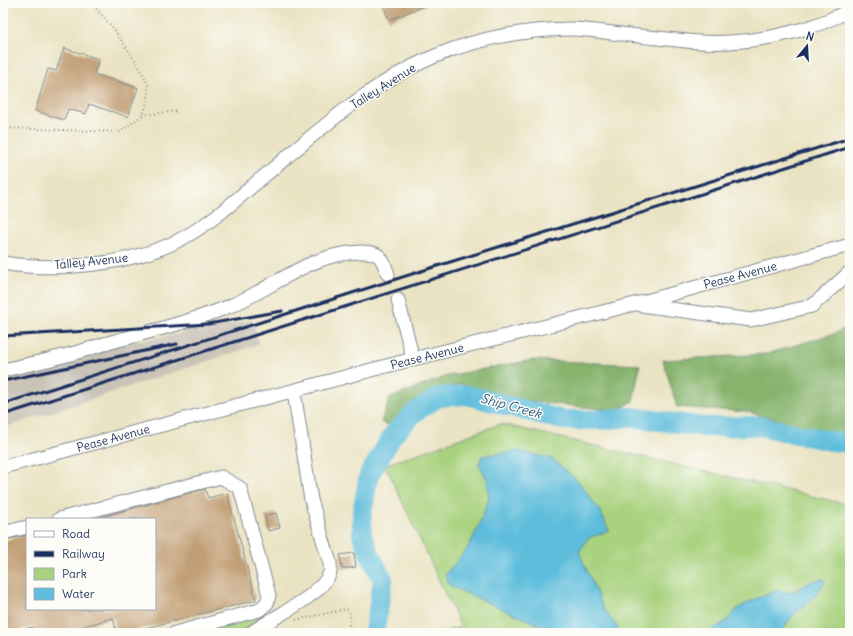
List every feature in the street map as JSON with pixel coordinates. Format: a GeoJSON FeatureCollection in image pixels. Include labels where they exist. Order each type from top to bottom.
{"type":"FeatureCollection","features":[{"type":"Feature","properties":{"kind":"street","name":"Talley Avenue"},"geometry":{"type":"LineString","coordinates":[[3,263],[42,266],[75,266],[113,261],[149,253],[167,246],[185,237],[219,214],[338,114],[370,91],[400,72],[435,56],[473,43],[537,31],[571,29],[702,42],[730,42],[759,39],[796,31],[839,16],[850,10]]}},
{"type":"Feature","properties":{"kind":"street","name":"Pease Avenue"},"geometry":{"type":"LineString","coordinates":[[3,467],[170,422],[294,392],[413,359],[635,304],[850,245]]}},
{"type":"Feature","properties":{"kind":"street"},"geometry":{"type":"LineString","coordinates":[[3,370],[60,357],[140,335],[225,308],[245,300],[292,272],[320,260],[342,254],[361,252],[376,253],[382,258],[388,274]]}},
{"type":"Feature","properties":{"kind":"street"},"geometry":{"type":"LineString","coordinates":[[635,304],[751,320],[812,306],[850,272]]}},
{"type":"Feature","properties":{"kind":"street"},"geometry":{"type":"LineString","coordinates":[[398,300],[413,359]]}},
{"type":"Feature","properties":{"kind":"street"},"geometry":{"type":"LineString","coordinates":[[251,633],[314,592],[324,583],[330,574],[330,563],[311,500],[294,392]]}},
{"type":"Feature","properties":{"kind":"street"},"geometry":{"type":"LineString","coordinates":[[63,518],[221,478],[240,488],[269,595],[267,603],[259,610],[175,633]]}},
{"type":"Feature","properties":{"kind":"street"},"geometry":{"type":"LineString","coordinates":[[3,533],[26,527]]}},
{"type":"Feature","properties":{"kind":"path"},"geometry":{"type":"LineString","coordinates":[[3,128],[120,132],[143,115],[148,99],[148,84],[137,63],[113,28],[91,3]]}},
{"type":"Feature","properties":{"kind":"path"},"geometry":{"type":"LineString","coordinates":[[143,115],[177,111]]}},
{"type":"Feature","properties":{"kind":"path"},"geometry":{"type":"LineString","coordinates":[[290,622],[346,609],[349,610],[350,614],[349,626]]}},
{"type":"Feature","properties":{"kind":"shaded area"},"geometry":{"type":"Polygon","coordinates":[[[252,320],[260,344],[3,428],[3,366],[252,320]]]}},
{"type":"Feature","properties":{"kind":"green space"},"geometry":{"type":"Polygon","coordinates":[[[850,325],[850,437],[847,438],[748,412],[677,407],[663,360],[767,354],[836,333],[850,325]]]}},
{"type":"Feature","properties":{"kind":"green space"},"geometry":{"type":"Polygon","coordinates":[[[533,360],[640,365],[633,401],[618,411],[472,393],[461,384],[441,389],[411,404],[391,426],[381,422],[390,398],[447,376],[533,360]]]}},
{"type":"Feature","properties":{"kind":"green space"},"geometry":{"type":"Polygon","coordinates":[[[501,424],[850,505],[850,633],[439,633],[461,627],[385,465],[501,424]]]}},
{"type":"Feature","properties":{"kind":"green space"},"geometry":{"type":"Polygon","coordinates":[[[260,616],[260,621],[241,633],[195,633],[260,616]]]}},
{"type":"Feature","properties":{"kind":"water"},"geometry":{"type":"Polygon","coordinates":[[[518,451],[552,459],[578,481],[600,511],[609,531],[588,538],[579,552],[604,610],[621,633],[558,633],[450,586],[445,575],[468,548],[479,526],[489,498],[487,479],[479,464],[482,456],[518,451]]]}},
{"type":"Feature","properties":{"kind":"water"},"geometry":{"type":"Polygon","coordinates":[[[822,579],[825,581],[816,595],[791,617],[779,633],[708,633],[729,619],[737,609],[751,601],[779,590],[790,593],[813,581],[822,579]]]}},
{"type":"Feature","properties":{"kind":"building"},"geometry":{"type":"Polygon","coordinates":[[[382,3],[431,3],[389,20],[382,3]]]}},
{"type":"Feature","properties":{"kind":"building"},"geometry":{"type":"Polygon","coordinates":[[[64,48],[99,59],[94,74],[138,88],[128,117],[89,104],[86,114],[68,109],[64,120],[35,111],[48,69],[56,71],[64,48]]]}},
{"type":"Feature","properties":{"kind":"building"},"geometry":{"type":"Polygon","coordinates":[[[205,489],[208,498],[227,493],[256,600],[126,633],[117,633],[113,618],[60,633],[33,633],[32,627],[10,633],[3,633],[3,541],[26,535],[26,610],[156,610],[156,518],[97,518],[205,489]]]}},
{"type":"Feature","properties":{"kind":"building"},"geometry":{"type":"Polygon","coordinates":[[[276,513],[280,528],[268,531],[265,516],[276,513]]]}},
{"type":"Feature","properties":{"kind":"building"},"geometry":{"type":"Polygon","coordinates":[[[354,553],[356,567],[342,569],[340,555],[354,553]]]}},
{"type":"Feature","properties":{"kind":"waterway","name":"Ship Creek"},"geometry":{"type":"LineString","coordinates":[[374,633],[383,580],[362,535],[362,513],[369,475],[393,435],[415,412],[439,397],[466,395],[563,420],[598,420],[631,417],[704,427],[759,426],[830,441],[850,443]]}},
{"type":"Feature","properties":{"kind":"railway"},"geometry":{"type":"LineString","coordinates":[[3,404],[434,267],[850,138]]}},
{"type":"Feature","properties":{"kind":"railway"},"geometry":{"type":"LineString","coordinates":[[3,415],[850,147]]}},
{"type":"Feature","properties":{"kind":"railway"},"geometry":{"type":"LineString","coordinates":[[3,336],[208,324],[282,311]]}},
{"type":"Feature","properties":{"kind":"railway"},"geometry":{"type":"LineString","coordinates":[[3,381],[177,344]]}}]}
